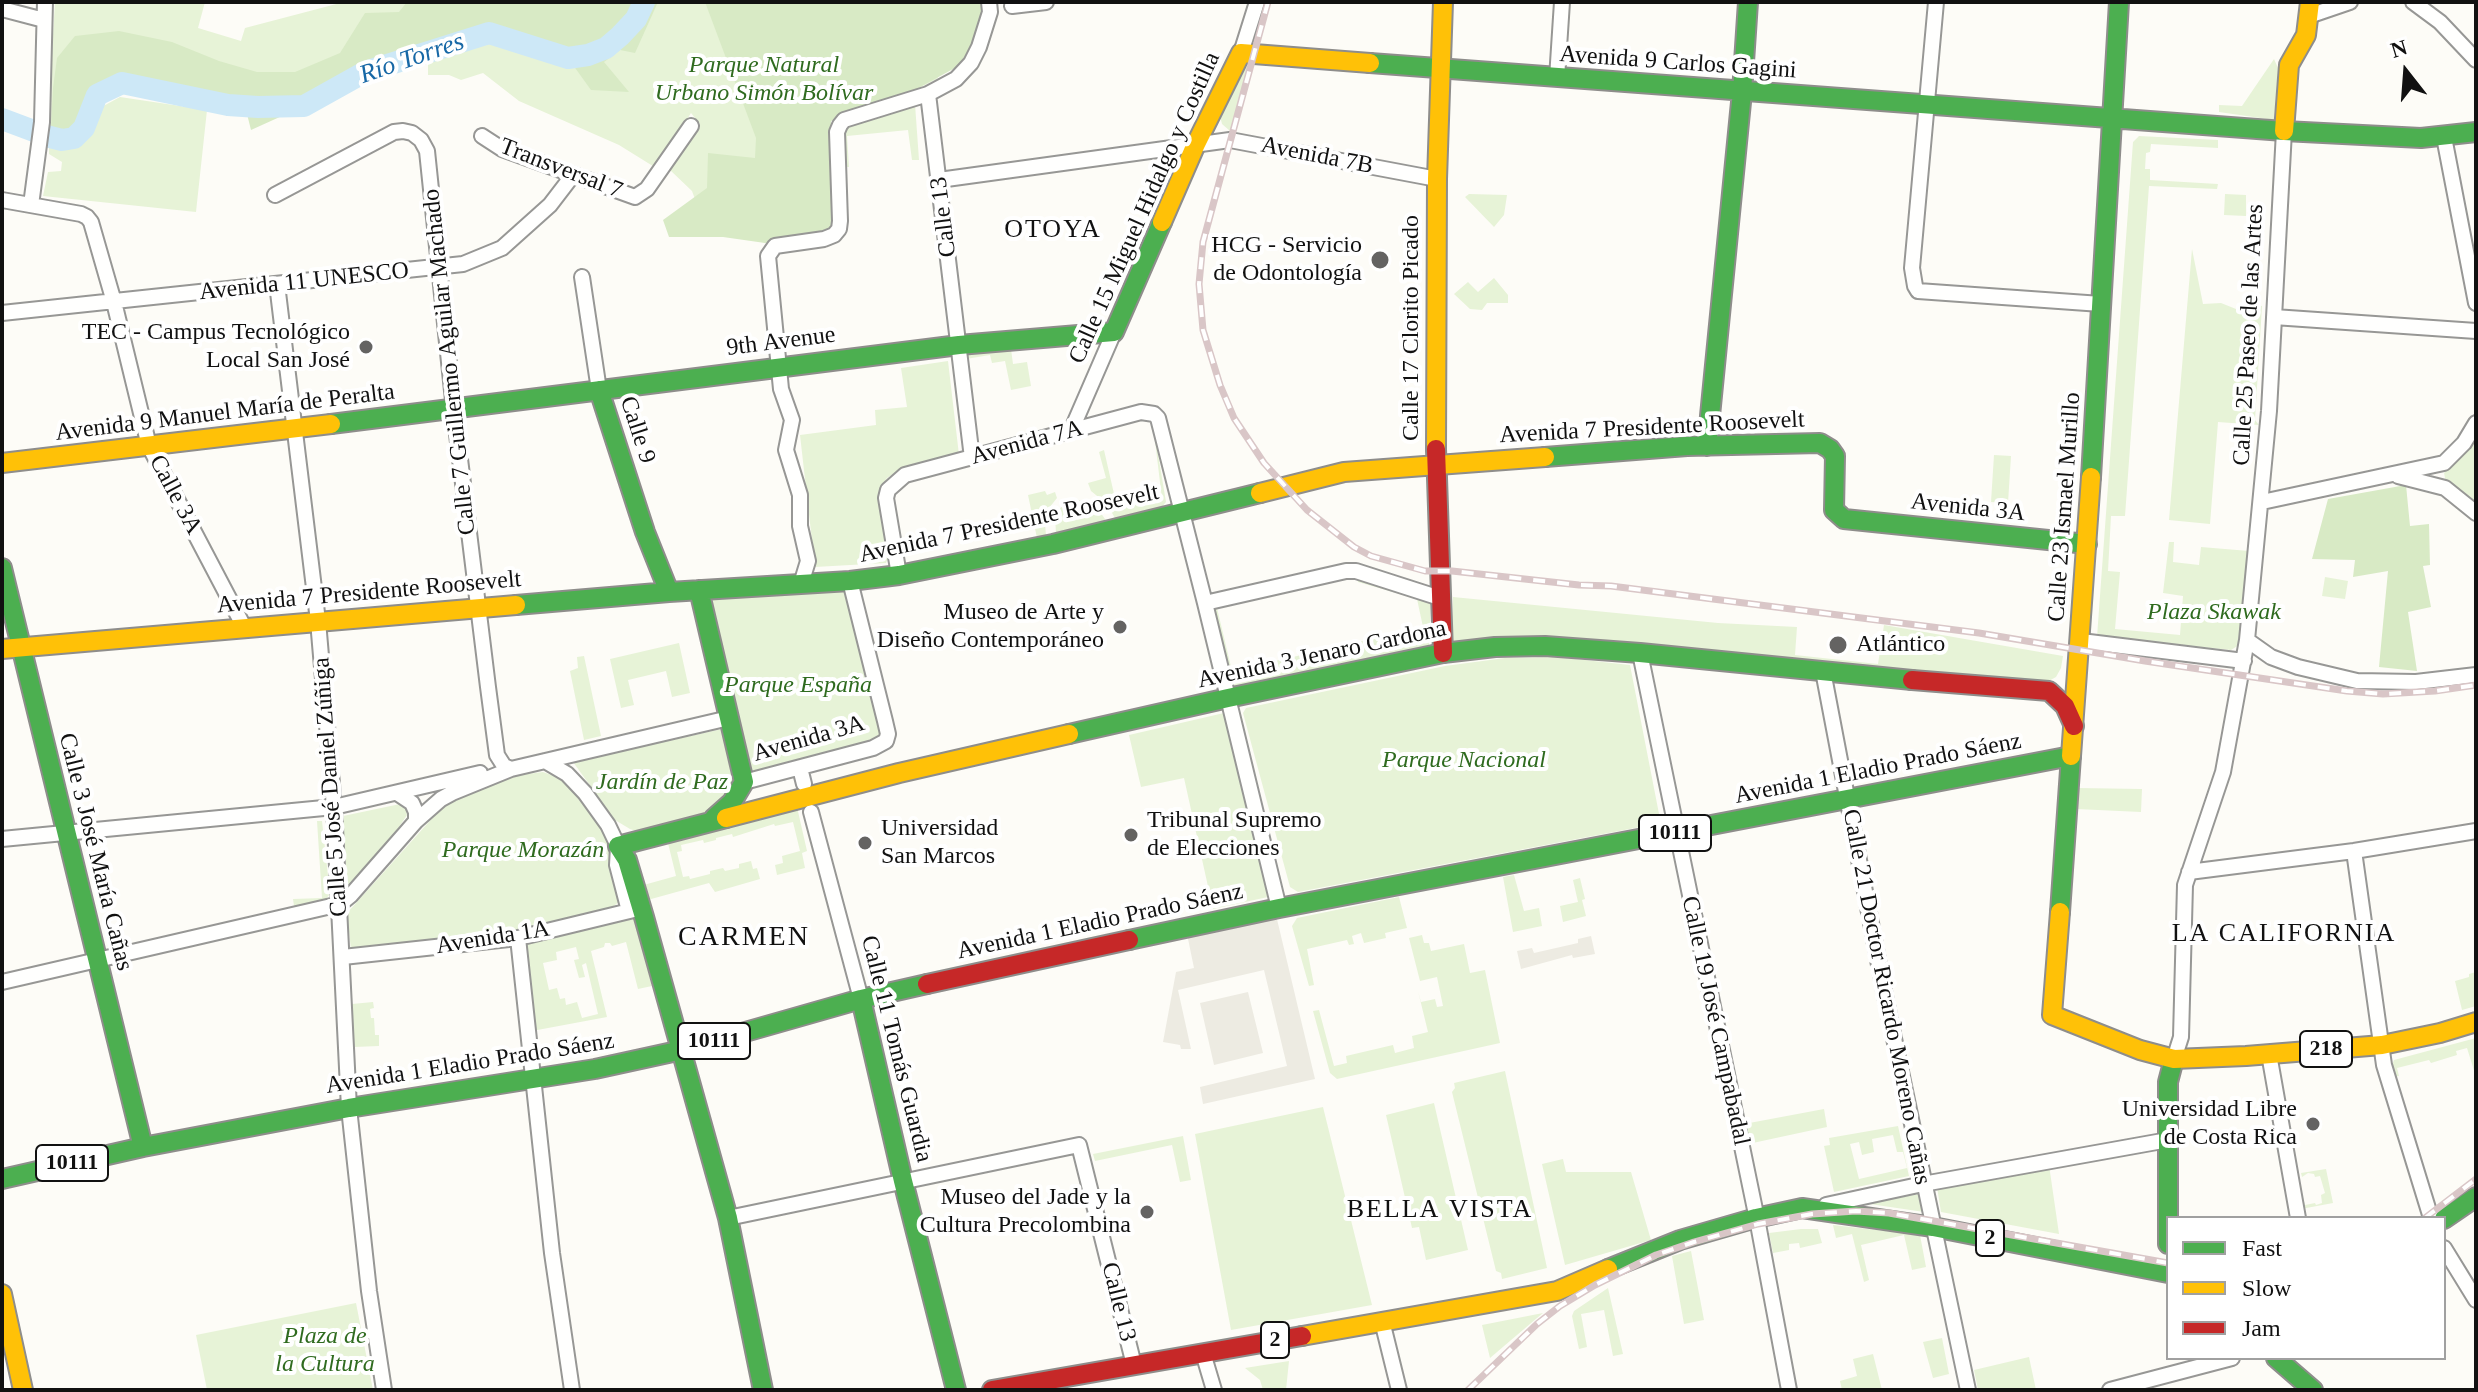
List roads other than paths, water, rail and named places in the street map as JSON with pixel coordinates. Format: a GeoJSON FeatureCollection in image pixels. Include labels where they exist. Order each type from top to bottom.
{"type":"FeatureCollection","features":[{"type":"Feature","properties":{"kind":"main road","name":"Calle 17 Clorito Picado"},"geometry":{"type":"LineString","coordinates":[[1443,2],[1437,179],[1436,464],[1443,653]]}},
{"type":"Feature","properties":{"kind":"main road"},"geometry":{"type":"LineString","coordinates":[[1707,446],[1748,2]]}},
{"type":"Feature","properties":{"kind":"main road","name":"Calle 23 Ismael Murillo"},"geometry":{"type":"LineString","coordinates":[[2119,2],[2080,650],[2052,1015],[2140,1050],[2174,1059]]}},
{"type":"Feature","properties":{"kind":"main road","name":"Calle 25 Paseo de las Artes"},"geometry":{"type":"LineString","coordinates":[[2284,131],[2289,65],[2306,35],[2309,9]]}},
{"type":"Feature","properties":{"kind":"main road","name":"Avenida 9 Carlos Gagini"},"geometry":{"type":"LineString","coordinates":[[1241,53],[2111,120],[2392,138],[2444,137],[2476,132]]}},
{"type":"Feature","properties":{"kind":"main road","name":"Calle 15 Miguel Hidalgo y Costilla"},"geometry":{"type":"LineString","coordinates":[[1114,332],[1196,144],[1241,53]]}},
{"type":"Feature","properties":{"kind":"main road","name":"9th Avenue"},"geometry":{"type":"LineString","coordinates":[[454,410],[779,366],[959,345],[1114,332]]}},
{"type":"Feature","properties":{"kind":"main road","name":"Calle 9"},"geometry":{"type":"LineString","coordinates":[[599,390],[645,532],[669,592]]}},
{"type":"Feature","properties":{"kind":"main road","name":"Avenida 9 Manuel María de Peralta"},"geometry":{"type":"LineString","coordinates":[[2,463],[454,410]]}},
{"type":"Feature","properties":{"kind":"main road","name":"Avenida 7 Presidente Roosevelt"},"geometry":{"type":"LineString","coordinates":[[11,648],[478,607],[899,575],[1053,544],[1344,472],[1436,464],[1707,446],[1820,443],[1830,449],[1836,461],[1834,510],[1844,519]]}},
{"type":"Feature","properties":{"kind":"main road","name":"Avenida 3A"},"geometry":{"type":"LineString","coordinates":[[1844,519],[2087,544]]}},
{"type":"Feature","properties":{"kind":"main road","name":"Calle 3 José María Cañas"},"geometry":{"type":"LineString","coordinates":[[2,568],[11,648],[66,834],[143,1147]]}},
{"type":"Feature","properties":{"kind":"main road"},"geometry":{"type":"LineString","coordinates":[[699,590],[744,782],[732,802],[710,821]]}},
{"type":"Feature","properties":{"kind":"main road","name":"Avenida 3 Jenaro Cardona"},"geometry":{"type":"LineString","coordinates":[[618,846],[899,773],[1228,698],[1443,653],[1495,647],[1545,646],[1640,653],[2049,691]]}},
{"type":"Feature","properties":{"kind":"main road"},"geometry":{"type":"LineString","coordinates":[[2074,726],[2065,706],[2049,691],[2067,678],[2080,650]]}},
{"type":"Feature","properties":{"kind":"main road","name":"Avenida 1 Eladio Prado Sáenz"},"geometry":{"type":"LineString","coordinates":[[143,1147],[349,1108],[595,1069],[682,1050],[861,999],[1279,908],[2071,756]]}},
{"type":"Feature","properties":{"kind":"main road"},"geometry":{"type":"LineString","coordinates":[[618,846],[627,860],[635,909],[682,1050],[728,1218],[763,1390]]}},
{"type":"Feature","properties":{"kind":"main road","name":"Calle 11 Tomás Guardia"},"geometry":{"type":"LineString","coordinates":[[861,999],[956,1390]]}},
{"type":"Feature","properties":{"kind":"main road","name":"218"},"geometry":{"type":"LineString","coordinates":[[2174,1059],[2382,1045],[2476,1022]]}},
{"type":"Feature","properties":{"kind":"main road"},"geometry":{"type":"LineString","coordinates":[[2168,1216],[2168,1082],[2174,1059]]}},
{"type":"Feature","properties":{"kind":"main road","name":"10111"},"geometry":{"type":"LineString","coordinates":[[2,1179],[143,1147]]}},
{"type":"Feature","properties":{"kind":"main road"},"geometry":{"type":"LineString","coordinates":[[2446,1218],[2476,1197]]}},
{"type":"Feature","properties":{"kind":"main road","name":"2"},"geometry":{"type":"LineString","coordinates":[[992,1390],[1557,1291],[1640,1255],[1792,1209],[1810,1208],[1933,1227],[2166,1273]]}},
{"type":"Feature","properties":{"kind":"main road"},"geometry":{"type":"LineString","coordinates":[[2,1294],[23,1390]]}},
{"type":"Feature","properties":{"kind":"main road"},"geometry":{"type":"LineString","coordinates":[[2278,1360],[2313,1390]]}},
{"type":"Feature","properties":{"kind":"street"},"geometry":{"type":"LineString","coordinates":[[2,200],[31,205],[42,122],[45,2]]}},
{"type":"Feature","properties":{"kind":"street"},"geometry":{"type":"LineString","coordinates":[[801,584],[808,561],[800,526],[800,495],[786,450],[792,420],[781,389],[768,256],[775,246],[834,235],[840,221],[837,132],[840,125],[844,120],[928,94],[956,79],[971,63],[986,27],[989,2]]}},
{"type":"Feature","properties":{"kind":"street"},"geometry":{"type":"LineString","coordinates":[[1012,6],[1046,2]]}},
{"type":"Feature","properties":{"kind":"street","name":"Calle 15 Miguel Hidalgo y Costilla"},"geometry":{"type":"LineString","coordinates":[[1241,53],[1257,2]]}},
{"type":"Feature","properties":{"kind":"street"},"geometry":{"type":"LineString","coordinates":[[1557,78],[1562,2]]}},
{"type":"Feature","properties":{"kind":"street"},"geometry":{"type":"LineString","coordinates":[[1936,2],[1912,268],[1915,286],[1918,291],[2101,304]]}},
{"type":"Feature","properties":{"kind":"street"},"geometry":{"type":"LineString","coordinates":[[2309,9],[2350,2]]}},
{"type":"Feature","properties":{"kind":"street"},"geometry":{"type":"LineString","coordinates":[[2413,2],[2440,22],[2476,60]]}},
{"type":"Feature","properties":{"kind":"street"},"geometry":{"type":"LineString","coordinates":[[2,9],[44,20]]}},
{"type":"Feature","properties":{"kind":"street","name":"Calle 13"},"geometry":{"type":"LineString","coordinates":[[928,94],[972,458]]}},
{"type":"Feature","properties":{"kind":"street","name":"Transversal 7"},"geometry":{"type":"LineString","coordinates":[[482,136],[502,149],[628,196],[642,195],[691,126]]}},
{"type":"Feature","properties":{"kind":"street","name":"Calle 25 Paseo de las Artes"},"geometry":{"type":"LineString","coordinates":[[2174,1059],[2181,1037],[2184,902],[2189,872],[2223,772],[2247,640],[2262,502],[2284,131]]}},
{"type":"Feature","properties":{"kind":"street","name":"Calle 7 Guillermo Aguilar Machado"},"geometry":{"type":"LineString","coordinates":[[275,195],[394,132],[412,133],[421,140],[427,151],[478,607],[505,765]]}},
{"type":"Feature","properties":{"kind":"street"},"geometry":{"type":"LineString","coordinates":[[2444,137],[2476,303]]}},
{"type":"Feature","properties":{"kind":"street","name":"Avenida 7B"},"geometry":{"type":"LineString","coordinates":[[1196,144],[1237,140],[1437,179]]}},
{"type":"Feature","properties":{"kind":"street"},"geometry":{"type":"LineString","coordinates":[[939,180],[1196,144]]}},
{"type":"Feature","properties":{"kind":"street","name":"Avenida 11 UNESCO"},"geometry":{"type":"LineString","coordinates":[[2,313],[463,264],[502,248],[550,205],[573,175]]}},
{"type":"Feature","properties":{"kind":"street","name":"Calle 3A"},"geometry":{"type":"LineString","coordinates":[[31,205],[87,217],[114,302],[149,446],[244,627]]}},
{"type":"Feature","properties":{"kind":"street","name":"Calle 9"},"geometry":{"type":"LineString","coordinates":[[582,277],[599,390]]}},
{"type":"Feature","properties":{"kind":"street","name":"Calle 5 José Daniel Zúñiga"},"geometry":{"type":"LineString","coordinates":[[277,284],[318,621],[334,807],[349,1108],[369,1291],[384,1390]]}},
{"type":"Feature","properties":{"kind":"street"},"geometry":{"type":"LineString","coordinates":[[2274,317],[2476,331]]}},
{"type":"Feature","properties":{"kind":"street","name":"Calle 15 Miguel Hidalgo y Costilla"},"geometry":{"type":"LineString","coordinates":[[1071,431],[1114,332]]}},
{"type":"Feature","properties":{"kind":"street","name":"Avenida 7A"},"geometry":{"type":"LineString","coordinates":[[899,575],[886,498],[888,490],[900,479],[915,472],[1141,412],[1154,414],[1158,418],[1180,512]]}},
{"type":"Feature","properties":{"kind":"street"},"geometry":{"type":"LineString","coordinates":[[2442,487],[2439,478],[2444,463],[2464,443],[2476,423]]}},
{"type":"Feature","properties":{"kind":"street"},"geometry":{"type":"LineString","coordinates":[[2262,502],[2444,463]]}},
{"type":"Feature","properties":{"kind":"street"},"geometry":{"type":"LineString","coordinates":[[2390,475],[2442,487],[2476,513]]}},
{"type":"Feature","properties":{"kind":"street"},"geometry":{"type":"LineString","coordinates":[[1180,512],[1279,908]]}},
{"type":"Feature","properties":{"kind":"street"},"geometry":{"type":"LineString","coordinates":[[1205,603],[1346,571],[1356,571],[1440,598]]}},
{"type":"Feature","properties":{"kind":"street","name":"Avenida 3A"},"geometry":{"type":"LineString","coordinates":[[744,782],[873,748],[886,741],[888,734],[850,581]]}},
{"type":"Feature","properties":{"kind":"street"},"geometry":{"type":"LineString","coordinates":[[2247,640],[2271,657],[2357,681],[2416,682],[2476,675]]}},
{"type":"Feature","properties":{"kind":"street"},"geometry":{"type":"LineString","coordinates":[[2080,650],[2244,661]]}},
{"type":"Feature","properties":{"kind":"street","name":"Calle 19 José Campabadal"},"geometry":{"type":"LineString","coordinates":[[1640,653],[1789,1390]]}},
{"type":"Feature","properties":{"kind":"street","name":"Calle 21 Doctor Ricardo Moreno Cañas"},"geometry":{"type":"LineString","coordinates":[[1823,671],[1923,1184],[1968,1390]]}},
{"type":"Feature","properties":{"kind":"street"},"geometry":{"type":"LineString","coordinates":[[2,839],[334,807],[505,765],[545,761],[729,718]]}},
{"type":"Feature","properties":{"kind":"street"},"geometry":{"type":"LineString","coordinates":[[545,761],[567,774],[585,793],[608,825],[618,846]]}},
{"type":"Feature","properties":{"kind":"street"},"geometry":{"type":"LineString","coordinates":[[2,982],[340,904],[416,821],[441,799],[505,765]]}},
{"type":"Feature","properties":{"kind":"street"},"geometry":{"type":"LineString","coordinates":[[800,768],[804,784]]}},
{"type":"Feature","properties":{"kind":"street"},"geometry":{"type":"LineString","coordinates":[[397,793],[412,803],[416,821]]}},
{"type":"Feature","properties":{"kind":"street","name":"Calle 11 Tomás Guardia"},"geometry":{"type":"LineString","coordinates":[[811,812],[861,999]]}},
{"type":"Feature","properties":{"kind":"street"},"geometry":{"type":"LineString","coordinates":[[2189,872],[2354,851],[2476,831]]}},
{"type":"Feature","properties":{"kind":"street"},"geometry":{"type":"LineString","coordinates":[[2354,851],[2384,1065],[2430,1216]]}},
{"type":"Feature","properties":{"kind":"street","name":"Avenida 1A"},"geometry":{"type":"LineString","coordinates":[[343,957],[518,938],[635,909]]}},
{"type":"Feature","properties":{"kind":"street"},"geometry":{"type":"LineString","coordinates":[[518,938],[552,1253],[572,1390]]}},
{"type":"Feature","properties":{"kind":"street"},"geometry":{"type":"LineString","coordinates":[[2269,1054],[2298,1216]]}},
{"type":"Feature","properties":{"kind":"street"},"geometry":{"type":"LineString","coordinates":[[1810,1208],[1923,1184],[2168,1140]]}},
{"type":"Feature","properties":{"kind":"street","name":"Calle 13"},"geometry":{"type":"LineString","coordinates":[[903,1181],[1079,1145],[1134,1365]]}},
{"type":"Feature","properties":{"kind":"street"},"geometry":{"type":"LineString","coordinates":[[728,1218],[903,1181]]}},
{"type":"Feature","properties":{"kind":"street"},"geometry":{"type":"LineString","coordinates":[[2446,1251],[2476,1300]]}},
{"type":"Feature","properties":{"kind":"street"},"geometry":{"type":"LineString","coordinates":[[1382,1321],[1399,1390]]}},
{"type":"Feature","properties":{"kind":"street"},"geometry":{"type":"LineString","coordinates":[[1203,1353],[1214,1390]]}},
{"type":"Feature","properties":{"kind":"street"},"geometry":{"type":"LineString","coordinates":[[2110,1390],[2224,1360]]}},
{"type":"Feature","properties":{"kind":"waterway","name":"Río Torres"},"geometry":{"type":"LineString","coordinates":[[2,119],[50,137],[62,140],[74,138],[84,128],[97,95],[122,83],[228,105],[304,106],[365,72],[489,33],[568,58],[588,55],[606,48],[620,36],[636,19],[644,2]]}},
{"type":"Feature","properties":{"kind":"railway"},"geometry":{"type":"LineString","coordinates":[[1268,2],[1203,242],[1199,284],[1203,330],[1234,418],[1264,463],[1307,510],[1354,547],[1371,556],[1425,571],[1611,586],[1979,633],[2347,691],[2383,694],[2476,685]]}},
{"type":"Feature","properties":{"kind":"railway"},"geometry":{"type":"LineString","coordinates":[[2428,1216],[2476,1179]]}},
{"type":"Feature","properties":{"kind":"railway"},"geometry":{"type":"LineString","coordinates":[[1468,1390],[1537,1324],[1595,1285],[1656,1255],[1694,1242],[1758,1224],[1812,1214],[1856,1211],[1889,1213],[2166,1263]]}},
{"type":"Feature","properties":{"kind":"place","name":"HCG - Servicio de Odontología"},"geometry":{"type":"Point","coordinates":[1380,260]}},
{"type":"Feature","properties":{"kind":"place","name":"TEC - Campus Tecnológico Local San José"},"geometry":{"type":"Point","coordinates":[366,347]}},
{"type":"Feature","properties":{"kind":"place","name":"Museo de Arte y Diseño Contemporáneo"},"geometry":{"type":"Point","coordinates":[1120,627]}},
{"type":"Feature","properties":{"kind":"place","name":"Atlántico"},"geometry":{"type":"Point","coordinates":[1838,645]}},
{"type":"Feature","properties":{"kind":"place","name":"Tribunal Supremo de Elecciones"},"geometry":{"type":"Point","coordinates":[1131,835]}},
{"type":"Feature","properties":{"kind":"place","name":"Universidad San Marcos"},"geometry":{"type":"Point","coordinates":[865,843]}},
{"type":"Feature","properties":{"kind":"place","name":"Universidad Libre de Costa Rica"},"geometry":{"type":"Point","coordinates":[2313,1124]}},
{"type":"Feature","properties":{"kind":"place","name":"Museo del Jade y la Cultura Precolombina"},"geometry":{"type":"Point","coordinates":[1147,1212]}},
{"type":"Feature","properties":{"kind":"district","name":"OTOYA"},"geometry":{"type":"Point","coordinates":[1053,230]}},
{"type":"Feature","properties":{"kind":"district","name":"LA CALIFORNIA"},"geometry":{"type":"Point","coordinates":[2284,934]}},
{"type":"Feature","properties":{"kind":"district","name":"CARMEN"},"geometry":{"type":"Point","coordinates":[744,938]}},
{"type":"Feature","properties":{"kind":"district","name":"BELLA VISTA"},"geometry":{"type":"Point","coordinates":[1440,1210]}},
{"type":"Feature","properties":{"kind":"park label","name":"Parque Natural Urbano Simón Bolívar"},"geometry":{"type":"Point","coordinates":[764,80]}},
{"type":"Feature","properties":{"kind":"park label","name":"Plaza Skawak"},"geometry":{"type":"Point","coordinates":[2214,613]}},
{"type":"Feature","properties":{"kind":"park label","name":"Parque España"},"geometry":{"type":"Point","coordinates":[798,686]}},
{"type":"Feature","properties":{"kind":"park label","name":"Parque Nacional"},"geometry":{"type":"Point","coordinates":[1464,761]}},
{"type":"Feature","properties":{"kind":"park label","name":"Jardín de Paz"},"geometry":{"type":"Point","coordinates":[662,783]}},
{"type":"Feature","properties":{"kind":"park label","name":"Parque Morazán"},"geometry":{"type":"Point","coordinates":[523,851]}},
{"type":"Feature","properties":{"kind":"park label","name":"Plaza de la Cultura"},"geometry":{"type":"Point","coordinates":[325,1351]}}]}
